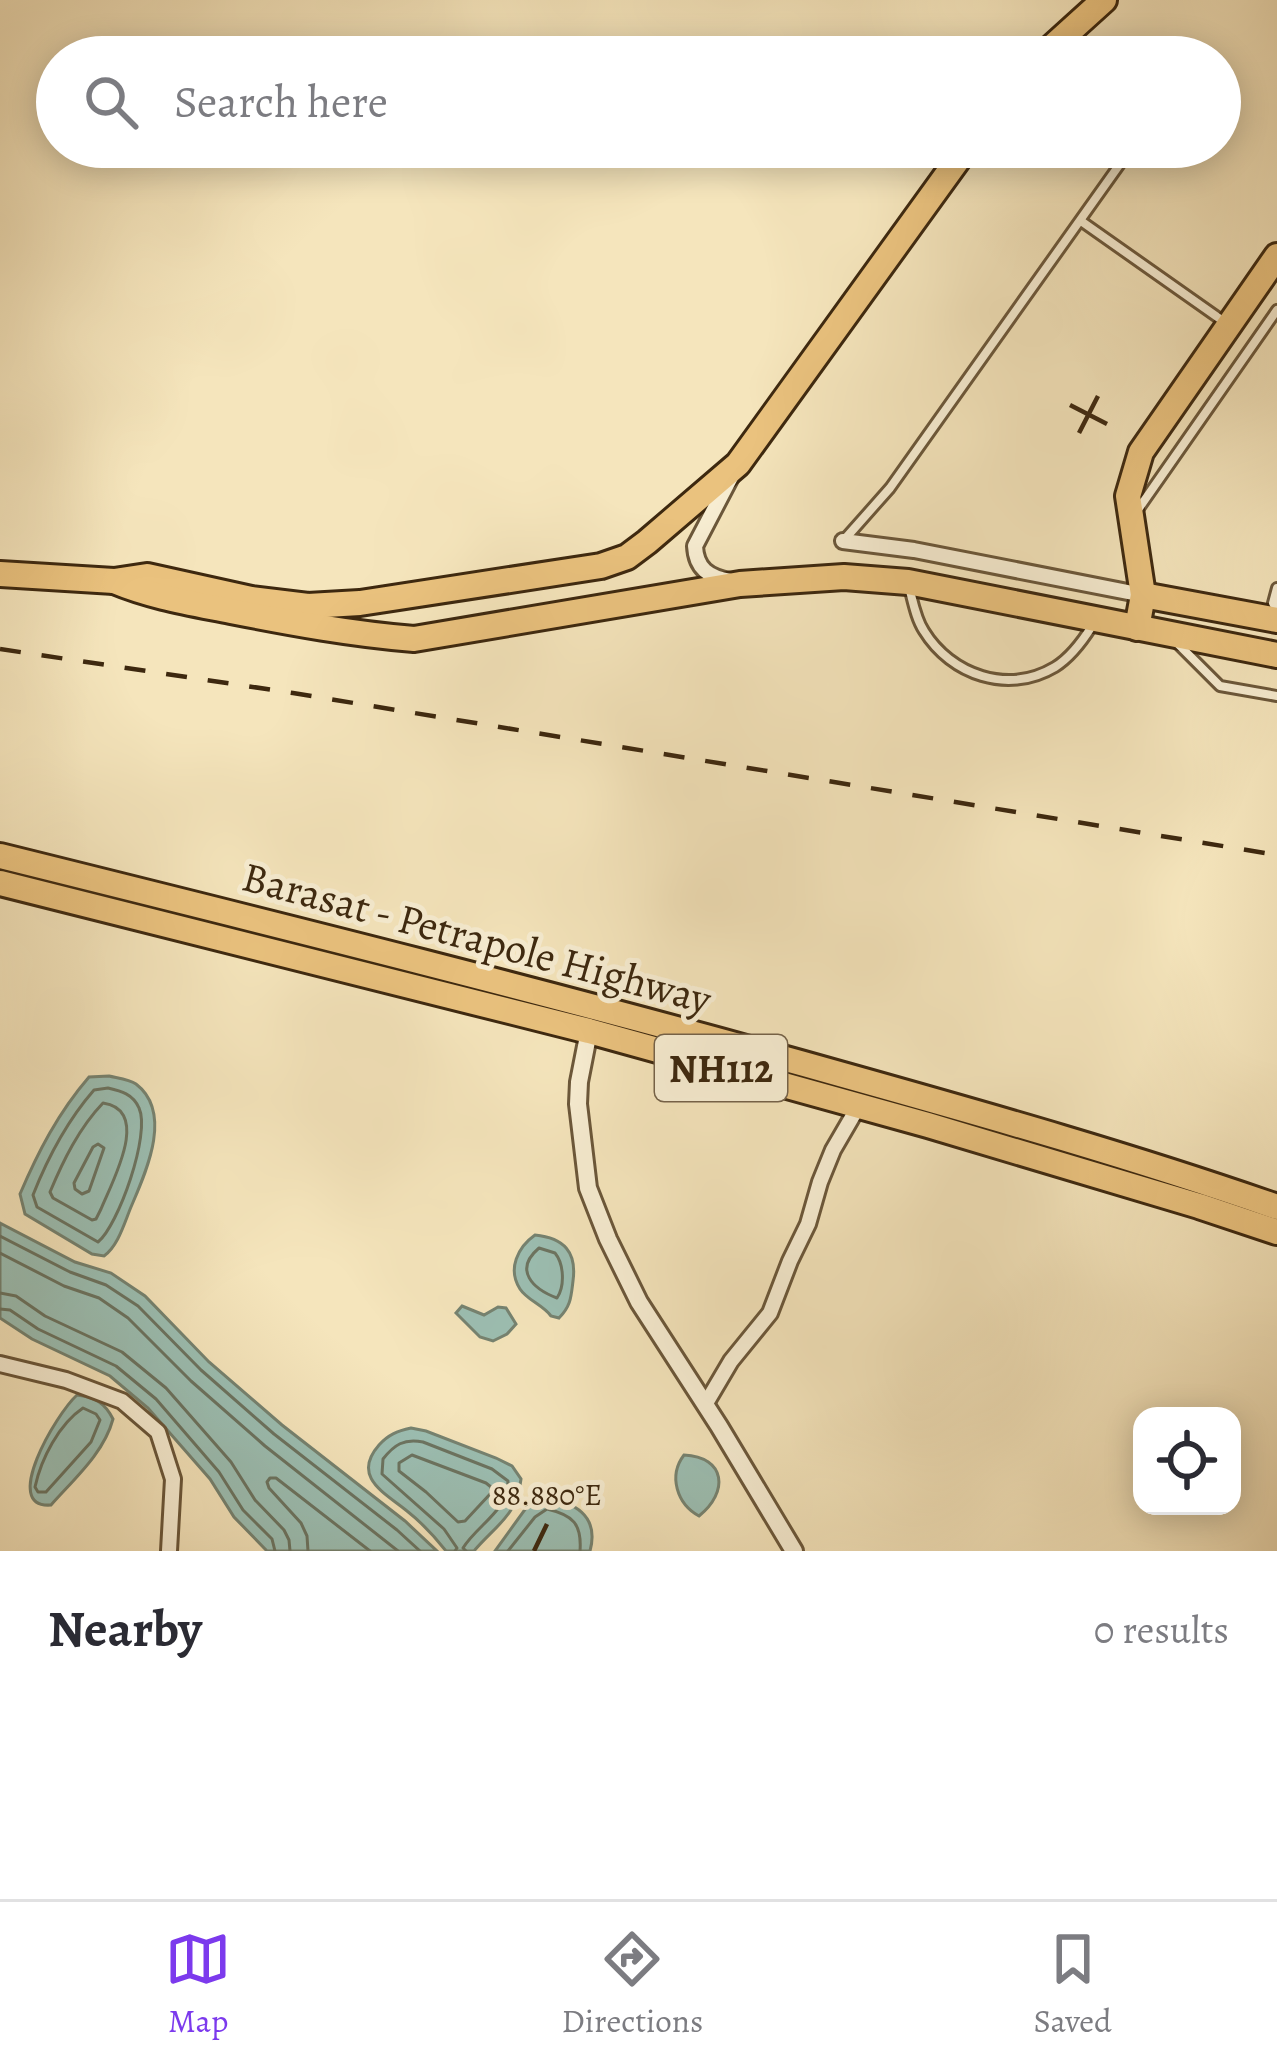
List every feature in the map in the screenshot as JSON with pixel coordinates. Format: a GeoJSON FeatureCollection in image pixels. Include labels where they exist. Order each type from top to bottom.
{"type":"FeatureCollection","features":[{"type":"Feature","properties":{"kind":"highway"},"geometry":{"type":"LineString","coordinates":[[1064,36],[1104,0]]}},
{"type":"Feature","properties":{"kind":"highway"},"geometry":{"type":"LineString","coordinates":[[0,574],[114,581],[147,576],[308,606],[360,604],[601,566],[627,557],[738,464],[952,168]]}},
{"type":"Feature","properties":{"kind":"highway"},"geometry":{"type":"LineString","coordinates":[[1137,628],[1143,595],[1128,496],[1142,452],[1277,256]]}},
{"type":"Feature","properties":{"kind":"highway"},"geometry":{"type":"LineString","coordinates":[[114,581],[145,594],[307,626],[414,639],[740,584],[844,578],[908,583],[1277,655]]}},
{"type":"Feature","properties":{"kind":"highway"},"geometry":{"type":"LineString","coordinates":[[1143,595],[1277,615]]}},
{"type":"Feature","properties":{"kind":"highway","name":"Barasat - Petrapole Highway"},"geometry":{"type":"LineString","coordinates":[[0,856],[608,1009],[1091,1147],[1277,1207]]}},
{"type":"Feature","properties":{"kind":"highway","name":"Barasat - Petrapole Highway"},"geometry":{"type":"LineString","coordinates":[[0,883],[589,1031],[1018,1152],[1277,1232]]}},
{"type":"Feature","properties":{"kind":"street"},"geometry":{"type":"LineString","coordinates":[[738,464],[698,537],[695,555],[704,572],[740,584]]}},
{"type":"Feature","properties":{"kind":"street"},"geometry":{"type":"LineString","coordinates":[[843,541],[914,550],[1143,595]]}},
{"type":"Feature","properties":{"kind":"street"},"geometry":{"type":"LineString","coordinates":[[908,583],[914,550]]}},
{"type":"Feature","properties":{"kind":"street"},"geometry":{"type":"LineString","coordinates":[[589,1031],[578,1104],[588,1188],[616,1260],[794,1551]]}},
{"type":"Feature","properties":{"kind":"street"},"geometry":{"type":"LineString","coordinates":[[705,1405],[730,1361],[770,1313],[833,1150],[858,1108]]}},
{"type":"Feature","properties":{"kind":"street"},"geometry":{"type":"LineString","coordinates":[[0,1364],[66,1380],[122,1401],[158,1432],[173,1479],[170,1551]]}},
{"type":"Feature","properties":{"kind":"lane"},"geometry":{"type":"LineString","coordinates":[[843,541],[890,488],[1118,168]]}},
{"type":"Feature","properties":{"kind":"lane"},"geometry":{"type":"LineString","coordinates":[[1081,221],[1230,325]]}},
{"type":"Feature","properties":{"kind":"lane"},"geometry":{"type":"LineString","coordinates":[[1132,519],[1277,310]]}},
{"type":"Feature","properties":{"kind":"lane"},"geometry":{"type":"LineString","coordinates":[[908,583],[920,626],[938,652],[964,670],[993,680],[1025,679],[1054,668],[1078,648],[1096,620]]}},
{"type":"Feature","properties":{"kind":"lane"},"geometry":{"type":"LineString","coordinates":[[1277,588],[1273,603],[1277,615]]}},
{"type":"Feature","properties":{"kind":"lane"},"geometry":{"type":"LineString","coordinates":[[1167,633],[1220,686],[1277,696]]}},
{"type":"Feature","properties":{"kind":"water"},"geometry":{"type":"Polygon","coordinates":[[[89,1077],[133,1082],[147,1096],[155,1127],[143,1178],[120,1234],[104,1256],[92,1254],[25,1214],[20,1194],[50,1133],[78,1091],[89,1077]]]}},
{"type":"Feature","properties":{"kind":"water"},"geometry":{"type":"Polygon","coordinates":[[[0,1223],[75,1262],[111,1273],[145,1296],[209,1362],[437,1551],[267,1551],[234,1517],[210,1479],[148,1408],[110,1376],[32,1339],[0,1318],[0,1223]]]}},
{"type":"Feature","properties":{"kind":"water"},"geometry":{"type":"Polygon","coordinates":[[[535,1235],[561,1243],[573,1262],[571,1297],[559,1318],[527,1296],[516,1281],[516,1259],[535,1235]]]}},
{"type":"Feature","properties":{"kind":"water"},"geometry":{"type":"Polygon","coordinates":[[[462,1306],[484,1315],[506,1308],[516,1324],[493,1341],[480,1337],[456,1313],[462,1306]]]}},
{"type":"Feature","properties":{"kind":"water"},"geometry":{"type":"Polygon","coordinates":[[[77,1395],[107,1409],[113,1419],[109,1431],[87,1465],[51,1505],[37,1502],[31,1477],[37,1459],[77,1395]]]}},
{"type":"Feature","properties":{"kind":"water"},"geometry":{"type":"Polygon","coordinates":[[[411,1428],[496,1458],[512,1466],[521,1479],[510,1511],[474,1551],[446,1551],[374,1483],[368,1466],[371,1456],[393,1434],[411,1428]]]}},
{"type":"Feature","properties":{"kind":"water"},"geometry":{"type":"Polygon","coordinates":[[[684,1455],[708,1462],[718,1477],[715,1497],[699,1516],[677,1489],[676,1472],[684,1455]]]}},
{"type":"Feature","properties":{"kind":"water"},"geometry":{"type":"Polygon","coordinates":[[[543,1495],[582,1512],[591,1528],[590,1551],[495,1551],[526,1508],[543,1495]]]}},
{"type":"Feature","properties":{"kind":"railway"},"geometry":{"type":"LineString","coordinates":[[0,649],[1277,855]]}}]}
